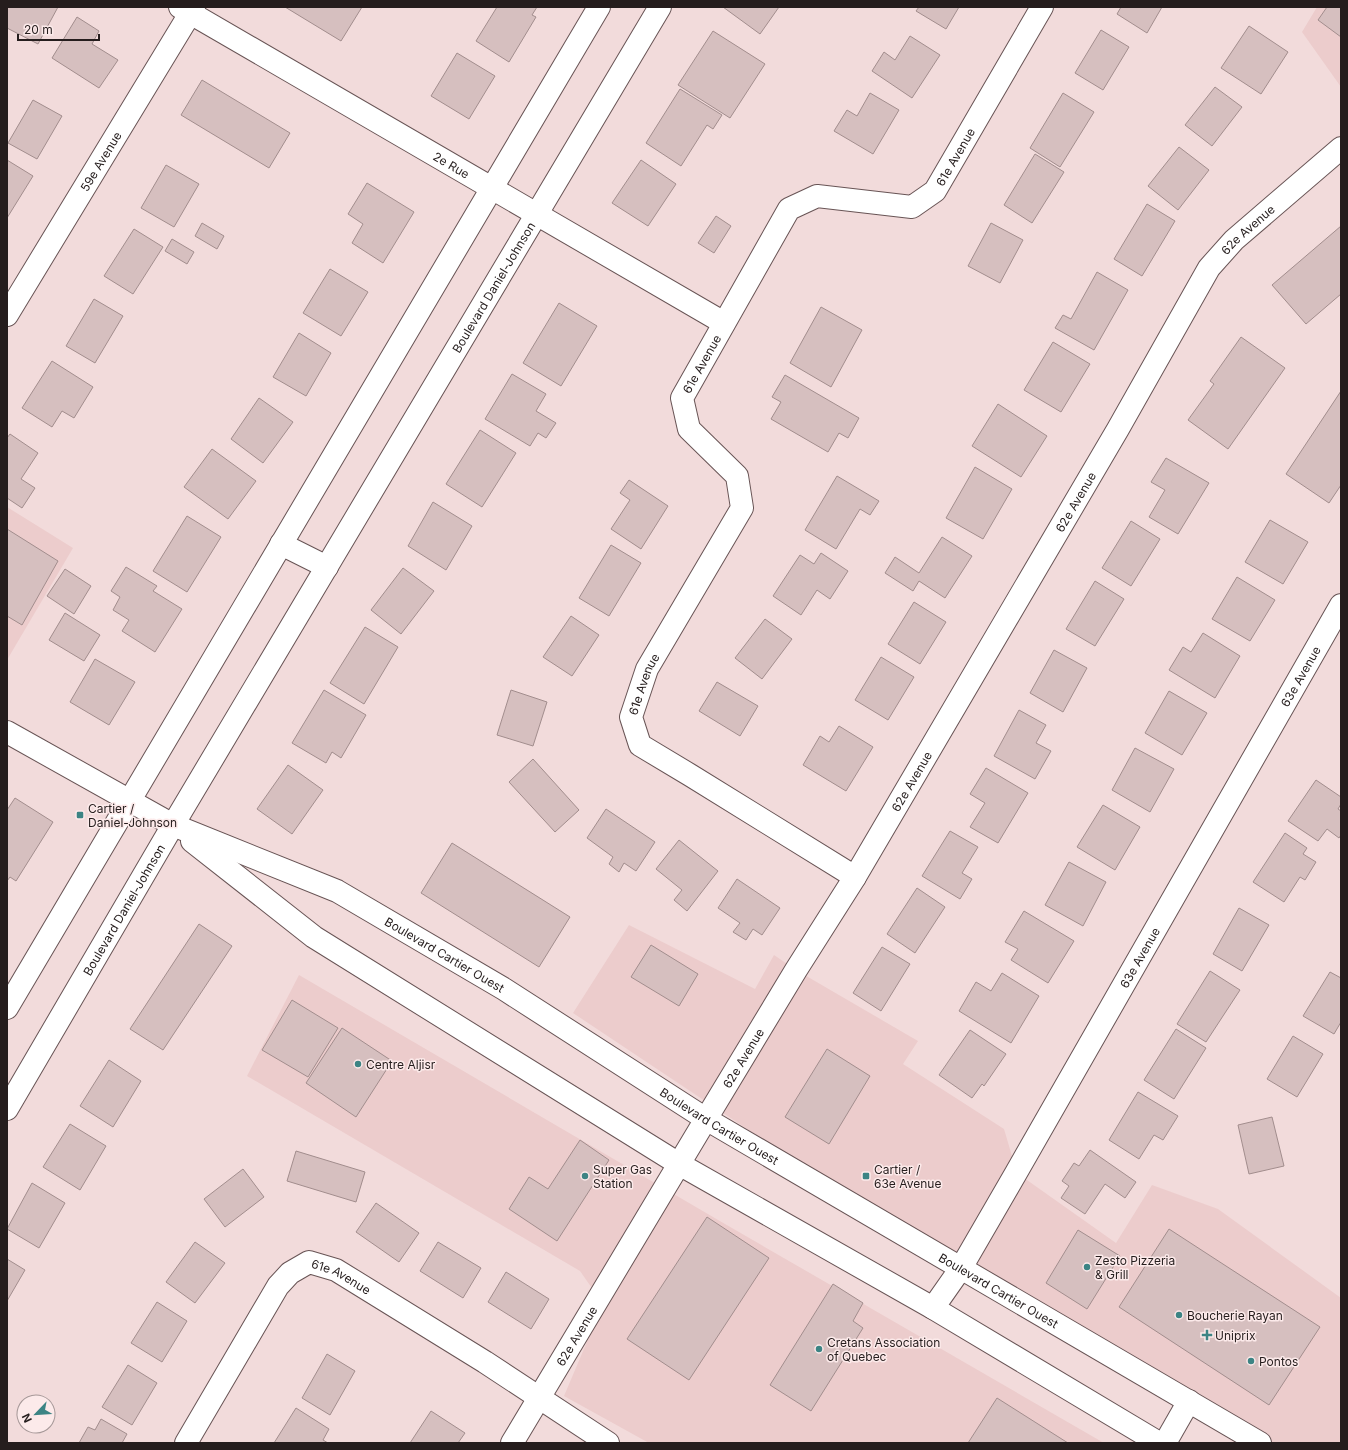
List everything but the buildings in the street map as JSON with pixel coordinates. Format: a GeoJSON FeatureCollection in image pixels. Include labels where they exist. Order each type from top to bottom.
{"type":"FeatureCollection","features":[{"type":"Feature","properties":{"kind":"street"},"geometry":{"type":"LineString","coordinates":[[7,1008],[599,7]]}},
{"type":"Feature","properties":{"kind":"street","name":"Boulevard Daniel-Johnson"},"geometry":{"type":"LineString","coordinates":[[7,1109],[172,825],[660,7]]}},
{"type":"Feature","properties":{"kind":"street","name":"61e Avenue"},"geometry":{"type":"LineString","coordinates":[[855,876],[690,774],[640,745],[631,717],[647,669],[742,508],[737,476],[690,429],[682,398],[789,209],[817,196],[912,207],[935,191],[1042,7]]}},
{"type":"Feature","properties":{"kind":"street","name":"2e Rue"},"geometry":{"type":"LineString","coordinates":[[188,9],[724,323]]}},
{"type":"Feature","properties":{"kind":"street","name":"59e Avenue"},"geometry":{"type":"LineString","coordinates":[[7,315],[188,9]]}},
{"type":"Feature","properties":{"kind":"street","name":"62e Avenue"},"geometry":{"type":"LineString","coordinates":[[512,1443],[796,970],[855,876],[1118,429],[1210,268],[1234,240],[1341,148]]}},
{"type":"Feature","properties":{"kind":"street"},"geometry":{"type":"LineString","coordinates":[[281,544],[326,567]]}},
{"type":"Feature","properties":{"kind":"street","name":"63e Avenue"},"geometry":{"type":"LineString","coordinates":[[933,1308],[961,1268],[1341,605]]}},
{"type":"Feature","properties":{"kind":"street","name":"Boulevard Cartier Ouest"},"geometry":{"type":"LineString","coordinates":[[7,732],[172,825],[337,891],[504,989],[706,1119],[1260,1443]]}},
{"type":"Feature","properties":{"kind":"street","name":"Boulevard Cartier Ouest"},"geometry":{"type":"LineString","coordinates":[[172,825],[314,937],[679,1164],[933,1308],[1159,1443]]}},
{"type":"Feature","properties":{"kind":"street","name":"61e Avenue"},"geometry":{"type":"LineString","coordinates":[[186,1443],[278,1286],[290,1272],[309,1262],[336,1270],[485,1362],[539,1398]]}},
{"type":"Feature","properties":{"kind":"street"},"geometry":{"type":"LineString","coordinates":[[539,1398],[608,1443]]}},
{"type":"Feature","properties":{"kind":"street"},"geometry":{"type":"LineString","coordinates":[[1165,1443],[1189,1402]]}},
{"type":"Feature","properties":{"kind":"shaded area"},"geometry":{"type":"Polygon","coordinates":[[[1317,7],[1341,7],[1341,87],[1302,32],[1317,7]]]}},
{"type":"Feature","properties":{"kind":"shaded area"},"geometry":{"type":"Polygon","coordinates":[[[7,507],[73,548],[7,660],[7,507]]]}},
{"type":"Feature","properties":{"kind":"shaded area"},"geometry":{"type":"Polygon","coordinates":[[[629,925],[755,989],[774,955],[796,970],[918,1041],[903,1064],[1004,1129],[1017,1173],[1116,1243],[1152,1185],[1218,1209],[1341,1298],[1341,1443],[1269,1443],[942,1259],[573,1013],[629,925]]]}},
{"type":"Feature","properties":{"kind":"shaded area"},"geometry":{"type":"Polygon","coordinates":[[[299,975],[1104,1443],[649,1443],[564,1396],[603,1304],[580,1271],[247,1076],[299,975]]]}},
{"type":"Feature","properties":{"kind":"place","name":"Cartier / Daniel-Johnson"},"geometry":{"type":"Point","coordinates":[80,815]}},
{"type":"Feature","properties":{"kind":"place","name":"Centre Aljisr"},"geometry":{"type":"Point","coordinates":[358,1064]}},
{"type":"Feature","properties":{"kind":"place","name":"Super Gas Station"},"geometry":{"type":"Point","coordinates":[585,1176]}},
{"type":"Feature","properties":{"kind":"place","name":"Cartier / 63e Avenue"},"geometry":{"type":"Point","coordinates":[866,1176]}},
{"type":"Feature","properties":{"kind":"place","name":"Zesto Pizzeria & Grill"},"geometry":{"type":"Point","coordinates":[1087,1267]}},
{"type":"Feature","properties":{"kind":"place","name":"Boucherie Rayan"},"geometry":{"type":"Point","coordinates":[1179,1315]}},
{"type":"Feature","properties":{"kind":"place","name":"Uniprix"},"geometry":{"type":"Point","coordinates":[1207,1335]}},
{"type":"Feature","properties":{"kind":"place","name":"Cretans Association of Quebec"},"geometry":{"type":"Point","coordinates":[819,1349]}},
{"type":"Feature","properties":{"kind":"place","name":"Pontos"},"geometry":{"type":"Point","coordinates":[1251,1361]}}]}
